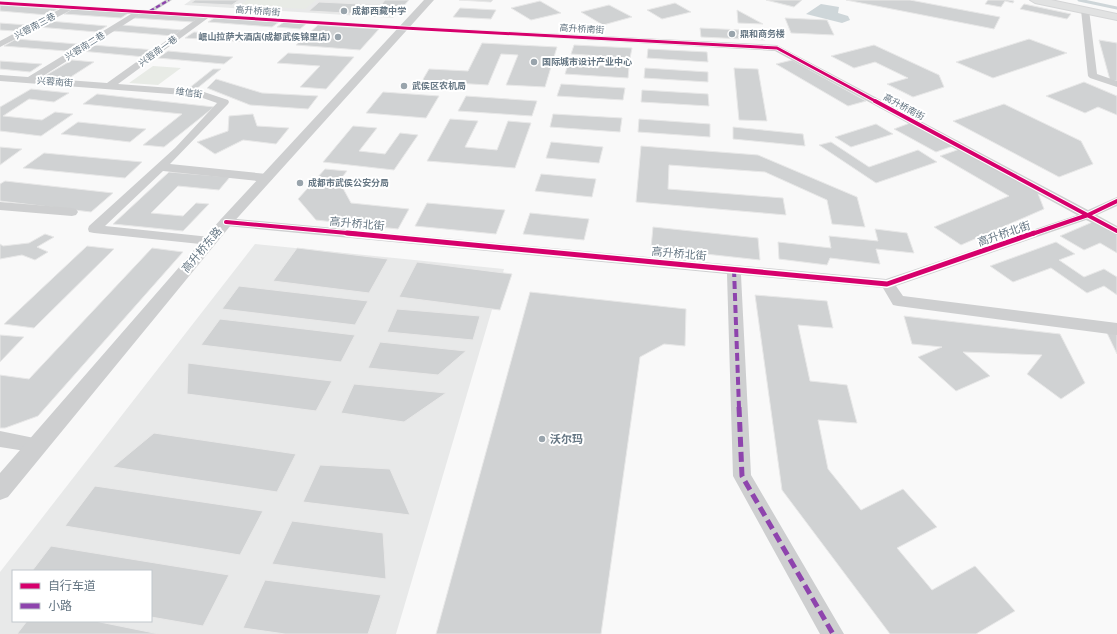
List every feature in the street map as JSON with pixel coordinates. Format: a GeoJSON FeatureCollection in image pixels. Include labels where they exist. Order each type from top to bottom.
{"type":"FeatureCollection","features":[{"type":"Feature","properties":{"kind":"main road"},"geometry":{"type":"LineString","coordinates":[[1035,0],[1117,17]]}},
{"type":"Feature","properties":{"kind":"street","name":"兴蓉南三巷"},"geometry":{"type":"LineString","coordinates":[[0,44],[82,0]]}},
{"type":"Feature","properties":{"kind":"street"},"geometry":{"type":"LineString","coordinates":[[145,12],[169,0]]}},
{"type":"Feature","properties":{"kind":"street","name":"高升桥东路"},"geometry":{"type":"LineString","coordinates":[[0,490],[226,222],[429,0]]}},
{"type":"Feature","properties":{"kind":"street","name":"高升桥南街"},"geometry":{"type":"LineString","coordinates":[[0,3],[404,28],[777,48],[1117,231]]}},
{"type":"Feature","properties":{"kind":"street"},"geometry":{"type":"LineString","coordinates":[[1085,10],[1093,76],[1117,84]]}},
{"type":"Feature","properties":{"kind":"street","name":"兴蓉南二巷"},"geometry":{"type":"LineString","coordinates":[[30,80],[145,12]]}},
{"type":"Feature","properties":{"kind":"street","name":"兴蓉南一巷"},"geometry":{"type":"LineString","coordinates":[[109,86],[207,15]]}},
{"type":"Feature","properties":{"kind":"street","name":"兴蓉南街"},"geometry":{"type":"LineString","coordinates":[[0,78],[109,86]]}},
{"type":"Feature","properties":{"kind":"street","name":"维信街"},"geometry":{"type":"LineString","coordinates":[[109,86],[198,93],[224,102],[179,150],[94,228],[210,241]]}},
{"type":"Feature","properties":{"kind":"street"},"geometry":{"type":"LineString","coordinates":[[161,167],[267,178]]}},
{"type":"Feature","properties":{"kind":"street","name":"高升桥北街"},"geometry":{"type":"LineString","coordinates":[[226,222],[887,284],[1088,215],[1117,201]]}},
{"type":"Feature","properties":{"kind":"street"},"geometry":{"type":"LineString","coordinates":[[0,206],[72,212]]}},
{"type":"Feature","properties":{"kind":"street"},"geometry":{"type":"LineString","coordinates":[[734,269],[742,476],[826,623],[834,634]]}},
{"type":"Feature","properties":{"kind":"street"},"geometry":{"type":"LineString","coordinates":[[887,284],[898,301],[1117,329]]}},
{"type":"Feature","properties":{"kind":"street"},"geometry":{"type":"LineString","coordinates":[[0,439],[38,445]]}},
{"type":"Feature","properties":{"kind":"shaded area","name":"成都西藏中学"},"geometry":{"type":"Polygon","coordinates":[[[191,0],[409,0],[393,18],[184,5],[191,0]]]}},
{"type":"Feature","properties":{"kind":"shaded area"},"geometry":{"type":"Polygon","coordinates":[[[247,0],[316,0],[305,9],[240,5],[247,0]]]}},
{"type":"Feature","properties":{"kind":"shaded area"},"geometry":{"type":"Polygon","coordinates":[[[821,4],[839,7],[838,13],[848,16],[850,20],[842,23],[806,14],[821,4]]]}},
{"type":"Feature","properties":{"kind":"shaded area"},"geometry":{"type":"Polygon","coordinates":[[[153,66],[181,68],[158,85],[129,83],[153,66]]]}},
{"type":"Feature","properties":{"kind":"shaded area"},"geometry":{"type":"Polygon","coordinates":[[[255,244],[504,269],[396,634],[0,634],[0,572],[255,244]]]}},
{"type":"Feature","properties":{"kind":"building"},"geometry":{"type":"Polygon","coordinates":[[[195,0],[239,0],[232,5],[191,3],[195,0]]]}},
{"type":"Feature","properties":{"kind":"building"},"geometry":{"type":"Polygon","coordinates":[[[385,0],[409,0],[400,10],[383,15],[309,11],[319,2],[381,5],[385,0]]]}},
{"type":"Feature","properties":{"kind":"building"},"geometry":{"type":"Polygon","coordinates":[[[459,0],[493,0],[491,2],[459,0]]]}},
{"type":"Feature","properties":{"kind":"building"},"geometry":{"type":"Polygon","coordinates":[[[766,0],[802,0],[794,7],[766,0]]]}},
{"type":"Feature","properties":{"kind":"building"},"geometry":{"type":"Polygon","coordinates":[[[846,0],[910,0],[1000,17],[994,29],[846,0]]]}},
{"type":"Feature","properties":{"kind":"building"},"geometry":{"type":"Polygon","coordinates":[[[988,0],[1014,1],[1013,3],[1005,1],[1001,7],[985,4],[988,0]]]}},
{"type":"Feature","properties":{"kind":"building"},"geometry":{"type":"Polygon","coordinates":[[[540,1],[561,13],[531,20],[511,8],[540,1]]]}},
{"type":"Feature","properties":{"kind":"building"},"geometry":{"type":"Polygon","coordinates":[[[675,3],[691,12],[662,19],[647,10],[675,3]]]}},
{"type":"Feature","properties":{"kind":"building"},"geometry":{"type":"Polygon","coordinates":[[[1024,4],[1071,14],[1067,19],[1020,9],[1024,4]]]}},
{"type":"Feature","properties":{"kind":"building"},"geometry":{"type":"Polygon","coordinates":[[[0,5],[58,9],[47,15],[0,11],[0,5]]]}},
{"type":"Feature","properties":{"kind":"building"},"geometry":{"type":"Polygon","coordinates":[[[609,5],[632,17],[603,25],[581,12],[609,5]]]}},
{"type":"Feature","properties":{"kind":"building"},"geometry":{"type":"Polygon","coordinates":[[[74,8],[130,12],[121,18],[64,14],[74,8]]]}},
{"type":"Feature","properties":{"kind":"building"},"geometry":{"type":"Polygon","coordinates":[[[460,8],[496,10],[491,19],[453,17],[460,8]]]}},
{"type":"Feature","properties":{"kind":"building"},"geometry":{"type":"Polygon","coordinates":[[[737,10],[763,24],[738,23],[737,10]]]}},
{"type":"Feature","properties":{"kind":"building"},"geometry":{"type":"Polygon","coordinates":[[[143,12],[201,17],[193,22],[134,18],[143,12]]]}},
{"type":"Feature","properties":{"kind":"building"},"geometry":{"type":"Polygon","coordinates":[[[216,17],[279,22],[272,27],[208,22],[216,17]]]}},
{"type":"Feature","properties":{"kind":"building"},"geometry":{"type":"Polygon","coordinates":[[[785,18],[827,20],[834,35],[791,33],[785,18]]]}},
{"type":"Feature","properties":{"kind":"building"},"geometry":{"type":"Polygon","coordinates":[[[49,21],[107,26],[97,32],[38,27],[49,21]]]}},
{"type":"Feature","properties":{"kind":"building"},"geometry":{"type":"Polygon","coordinates":[[[284,22],[306,24],[300,29],[277,27],[284,22]]]}},
{"type":"Feature","properties":{"kind":"building"},"geometry":{"type":"Polygon","coordinates":[[[0,23],[27,25],[15,31],[0,30],[0,23]]]}},
{"type":"Feature","properties":{"kind":"building"},"geometry":{"type":"Polygon","coordinates":[[[122,25],[182,30],[173,36],[113,31],[122,25]]]}},
{"type":"Feature","properties":{"kind":"building","name":"岷山拉萨大酒店(成都武侯锦里店)"},"geometry":{"type":"Polygon","coordinates":[[[318,25],[379,29],[360,50],[296,45],[318,25]]]}},
{"type":"Feature","properties":{"kind":"building","name":"鼎和商务楼"},"geometry":{"type":"Polygon","coordinates":[[[700,28],[763,31],[765,40],[701,37],[700,28]]]}},
{"type":"Feature","properties":{"kind":"building"},"geometry":{"type":"Polygon","coordinates":[[[194,32],[256,36],[248,42],[185,38],[194,32]]]}},
{"type":"Feature","properties":{"kind":"building"},"geometry":{"type":"Polygon","coordinates":[[[270,34],[294,36],[287,41],[264,39],[270,34]]]}},
{"type":"Feature","properties":{"kind":"building"},"geometry":{"type":"Polygon","coordinates":[[[16,39],[77,44],[66,51],[4,46],[16,39]]]}},
{"type":"Feature","properties":{"kind":"building"},"geometry":{"type":"Polygon","coordinates":[[[1029,39],[1067,53],[993,78],[956,62],[1029,39]]]}},
{"type":"Feature","properties":{"kind":"building"},"geometry":{"type":"Polygon","coordinates":[[[1099,40],[1117,43],[1117,81],[1110,80],[1099,40]]]}},
{"type":"Feature","properties":{"kind":"building","name":"国际城市设计产业中心"},"geometry":{"type":"Polygon","coordinates":[[[482,43],[557,47],[545,87],[506,85],[518,55],[501,54],[488,85],[422,81],[429,69],[468,71],[482,43]]]}},
{"type":"Feature","properties":{"kind":"building"},"geometry":{"type":"Polygon","coordinates":[[[92,45],[155,50],[145,57],[81,51],[92,45]]]}},
{"type":"Feature","properties":{"kind":"building"},"geometry":{"type":"Polygon","coordinates":[[[574,45],[632,48],[630,58],[571,54],[574,45]]]}},
{"type":"Feature","properties":{"kind":"building"},"geometry":{"type":"Polygon","coordinates":[[[874,45],[939,75],[944,87],[913,97],[887,84],[908,78],[875,62],[854,68],[831,56],[874,45]]]}},
{"type":"Feature","properties":{"kind":"building"},"geometry":{"type":"Polygon","coordinates":[[[648,49],[707,52],[708,62],[647,58],[648,49]]]}},
{"type":"Feature","properties":{"kind":"building"},"geometry":{"type":"Polygon","coordinates":[[[168,51],[233,57],[224,64],[158,58],[168,51]]]}},
{"type":"Feature","properties":{"kind":"building"},"geometry":{"type":"Polygon","coordinates":[[[288,53],[354,57],[326,89],[300,87],[320,66],[277,63],[288,53]]]}},
{"type":"Feature","properties":{"kind":"building"},"geometry":{"type":"Polygon","coordinates":[[[72,60],[94,62],[66,80],[43,77],[72,60]]]}},
{"type":"Feature","properties":{"kind":"building"},"geometry":{"type":"Polygon","coordinates":[[[792,60],[866,101],[848,106],[776,64],[792,60]]]}},
{"type":"Feature","properties":{"kind":"building"},"geometry":{"type":"Polygon","coordinates":[[[0,61],[42,64],[30,72],[0,69],[0,61]]]}},
{"type":"Feature","properties":{"kind":"building"},"geometry":{"type":"Polygon","coordinates":[[[568,64],[629,67],[628,78],[565,74],[568,64]]]}},
{"type":"Feature","properties":{"kind":"building"},"geometry":{"type":"Polygon","coordinates":[[[645,68],[708,72],[708,82],[644,78],[645,68]]]}},
{"type":"Feature","properties":{"kind":"building"},"geometry":{"type":"Polygon","coordinates":[[[734,68],[758,69],[767,121],[739,120],[734,68]]]}},
{"type":"Feature","properties":{"kind":"building"},"geometry":{"type":"Polygon","coordinates":[[[213,69],[221,69],[195,90],[188,89],[213,69]]]}},
{"type":"Feature","properties":{"kind":"building"},"geometry":{"type":"Polygon","coordinates":[[[216,79],[262,93],[318,96],[308,109],[250,105],[207,88],[216,79]]]}},
{"type":"Feature","properties":{"kind":"building"},"geometry":{"type":"Polygon","coordinates":[[[1084,82],[1117,96],[1117,115],[1098,107],[1085,113],[1046,96],[1084,82]]]}},
{"type":"Feature","properties":{"kind":"building"},"geometry":{"type":"Polygon","coordinates":[[[561,84],[625,88],[623,100],[557,96],[561,84]]]}},
{"type":"Feature","properties":{"kind":"building"},"geometry":{"type":"Polygon","coordinates":[[[31,89],[69,93],[54,102],[29,99],[3,116],[42,120],[55,112],[73,114],[41,136],[0,131],[0,107],[31,89]]]}},
{"type":"Feature","properties":{"kind":"building"},"geometry":{"type":"Polygon","coordinates":[[[642,90],[708,94],[709,106],[641,102],[642,90]]]}},
{"type":"Feature","properties":{"kind":"building"},"geometry":{"type":"Polygon","coordinates":[[[383,92],[439,96],[426,118],[366,113],[383,92]]]}},
{"type":"Feature","properties":{"kind":"building"},"geometry":{"type":"Polygon","coordinates":[[[97,94],[214,107],[164,147],[143,145],[182,114],[83,104],[97,94]]]}},
{"type":"Feature","properties":{"kind":"building"},"geometry":{"type":"Polygon","coordinates":[[[466,96],[537,101],[532,116],[458,111],[466,96]]]}},
{"type":"Feature","properties":{"kind":"building"},"geometry":{"type":"Polygon","coordinates":[[[1004,104],[1081,141],[1093,164],[1059,177],[953,121],[1004,104]]]}},
{"type":"Feature","properties":{"kind":"building"},"geometry":{"type":"Polygon","coordinates":[[[253,114],[257,126],[289,128],[276,144],[243,140],[215,154],[197,142],[228,131],[229,116],[253,114]]]}},
{"type":"Feature","properties":{"kind":"building"},"geometry":{"type":"Polygon","coordinates":[[[553,114],[622,118],[620,132],[550,127],[553,114]]]}},
{"type":"Feature","properties":{"kind":"building"},"geometry":{"type":"Polygon","coordinates":[[[450,119],[478,121],[465,147],[497,150],[508,121],[531,123],[515,168],[427,161],[450,119]]]}},
{"type":"Feature","properties":{"kind":"building"},"geometry":{"type":"Polygon","coordinates":[[[639,119],[710,124],[710,137],[638,132],[639,119]]]}},
{"type":"Feature","properties":{"kind":"building"},"geometry":{"type":"Polygon","coordinates":[[[78,122],[146,129],[130,142],[61,134],[78,122]]]}},
{"type":"Feature","properties":{"kind":"building"},"geometry":{"type":"Polygon","coordinates":[[[910,123],[953,146],[936,152],[894,129],[910,123]]]}},
{"type":"Feature","properties":{"kind":"building"},"geometry":{"type":"Polygon","coordinates":[[[876,124],[893,134],[851,147],[835,137],[876,124]]]}},
{"type":"Feature","properties":{"kind":"building"},"geometry":{"type":"Polygon","coordinates":[[[353,126],[377,128],[359,151],[385,154],[400,133],[418,135],[394,170],[323,162],[353,126]]]}},
{"type":"Feature","properties":{"kind":"building"},"geometry":{"type":"Polygon","coordinates":[[[733,127],[803,134],[805,146],[733,139],[733,127]]]}},
{"type":"Feature","properties":{"kind":"building"},"geometry":{"type":"Polygon","coordinates":[[[551,142],[603,147],[599,163],[546,158],[551,142]]]}},
{"type":"Feature","properties":{"kind":"building"},"geometry":{"type":"Polygon","coordinates":[[[831,142],[869,167],[918,150],[937,162],[876,183],[819,145],[831,142]]]}},
{"type":"Feature","properties":{"kind":"building"},"geometry":{"type":"Polygon","coordinates":[[[641,146],[758,155],[857,197],[865,227],[832,224],[827,200],[765,172],[669,165],[668,189],[783,198],[786,215],[636,202],[641,146]]]}},
{"type":"Feature","properties":{"kind":"building"},"geometry":{"type":"Polygon","coordinates":[[[0,147],[22,149],[0,165],[0,147]]]}},
{"type":"Feature","properties":{"kind":"building"},"geometry":{"type":"Polygon","coordinates":[[[960,149],[1037,191],[1044,209],[961,245],[934,227],[1009,196],[940,156],[960,149]]]}},
{"type":"Feature","properties":{"kind":"building"},"geometry":{"type":"Polygon","coordinates":[[[44,153],[142,162],[125,178],[23,168],[44,153]]]}},
{"type":"Feature","properties":{"kind":"building"},"geometry":{"type":"Polygon","coordinates":[[[325,169],[347,171],[339,181],[351,203],[409,209],[398,229],[316,220],[298,199],[325,169]]]}},
{"type":"Feature","properties":{"kind":"building"},"geometry":{"type":"Polygon","coordinates":[[[169,172],[230,177],[219,190],[178,186],[151,213],[183,216],[196,203],[209,204],[183,231],[113,224],[169,172]]]}},
{"type":"Feature","properties":{"kind":"building"},"geometry":{"type":"Polygon","coordinates":[[[541,174],[596,179],[592,197],[535,191],[541,174]]]}},
{"type":"Feature","properties":{"kind":"building"},"geometry":{"type":"Polygon","coordinates":[[[5,181],[113,193],[91,212],[0,201],[0,184],[5,181]]]}},
{"type":"Feature","properties":{"kind":"building"},"geometry":{"type":"Polygon","coordinates":[[[427,203],[505,210],[496,234],[415,226],[427,203]]]}},
{"type":"Feature","properties":{"kind":"building"},"geometry":{"type":"Polygon","coordinates":[[[530,213],[589,219],[584,240],[523,234],[530,213]]]}},
{"type":"Feature","properties":{"kind":"building"},"geometry":{"type":"Polygon","coordinates":[[[1095,221],[1117,234],[1117,253],[1100,243],[1084,250],[1060,236],[1095,221]]]}},
{"type":"Feature","properties":{"kind":"building"},"geometry":{"type":"Polygon","coordinates":[[[653,227],[758,238],[760,260],[651,248],[653,227]]]}},
{"type":"Feature","properties":{"kind":"building"},"geometry":{"type":"Polygon","coordinates":[[[875,229],[907,233],[914,253],[876,249],[880,264],[830,258],[827,265],[779,259],[778,242],[831,248],[829,236],[878,241],[875,229]]]}},
{"type":"Feature","properties":{"kind":"building"},"geometry":{"type":"Polygon","coordinates":[[[45,234],[54,237],[37,247],[48,252],[35,260],[22,255],[0,259],[0,244],[3,246],[29,243],[45,234]]]}},
{"type":"Feature","properties":{"kind":"building"},"geometry":{"type":"Polygon","coordinates":[[[1056,242],[1075,254],[1059,260],[1084,277],[1104,269],[1117,277],[1117,295],[1104,286],[1087,293],[1051,268],[1013,282],[990,266],[1056,242]]]}},
{"type":"Feature","properties":{"kind":"building"},"geometry":{"type":"Polygon","coordinates":[[[87,246],[114,249],[34,328],[4,324],[87,246]]]}},
{"type":"Feature","properties":{"kind":"building"},"geometry":{"type":"Polygon","coordinates":[[[152,248],[183,252],[38,416],[5,428],[0,428],[0,375],[29,379],[152,248]]]}},
{"type":"Feature","properties":{"kind":"building"},"geometry":{"type":"Polygon","coordinates":[[[297,248],[388,259],[369,293],[273,281],[297,248]]]}},
{"type":"Feature","properties":{"kind":"building"},"geometry":{"type":"Polygon","coordinates":[[[417,262],[512,274],[500,310],[399,297],[417,262]]]}},
{"type":"Feature","properties":{"kind":"building"},"geometry":{"type":"Polygon","coordinates":[[[239,286],[368,301],[355,325],[222,309],[239,286]]]}},
{"type":"Feature","properties":{"kind":"building"},"geometry":{"type":"Polygon","coordinates":[[[530,292],[686,309],[685,346],[664,344],[640,357],[601,634],[436,634],[530,292]]]}},
{"type":"Feature","properties":{"kind":"building"},"geometry":{"type":"Polygon","coordinates":[[[755,295],[827,301],[833,328],[798,325],[810,381],[847,385],[857,423],[818,420],[828,469],[861,510],[903,489],[937,527],[897,548],[932,590],[975,566],[1015,611],[976,634],[890,634],[782,490],[755,295]]]}},
{"type":"Feature","properties":{"kind":"building"},"geometry":{"type":"Polygon","coordinates":[[[397,309],[480,316],[473,340],[387,332],[397,309]]]}},
{"type":"Feature","properties":{"kind":"building"},"geometry":{"type":"Polygon","coordinates":[[[904,316],[1060,334],[1085,383],[1061,399],[1027,374],[1042,355],[963,352],[990,376],[956,391],[918,357],[942,347],[912,344],[904,316]]]}},
{"type":"Feature","properties":{"kind":"building"},"geometry":{"type":"Polygon","coordinates":[[[220,319],[355,335],[341,362],[201,345],[220,319]]]}},
{"type":"Feature","properties":{"kind":"building"},"geometry":{"type":"Polygon","coordinates":[[[1106,331],[1117,333],[1117,354],[1106,331]]]}},
{"type":"Feature","properties":{"kind":"building"},"geometry":{"type":"Polygon","coordinates":[[[0,335],[24,337],[0,362],[0,335]]]}},
{"type":"Feature","properties":{"kind":"building"},"geometry":{"type":"Polygon","coordinates":[[[380,342],[466,351],[438,375],[368,368],[380,342]]]}},
{"type":"Feature","properties":{"kind":"building"},"geometry":{"type":"Polygon","coordinates":[[[188,363],[332,381],[316,411],[187,394],[188,363]]]}},
{"type":"Feature","properties":{"kind":"building"},"geometry":{"type":"Polygon","coordinates":[[[354,384],[446,393],[404,422],[341,413],[354,384]]]}},
{"type":"Feature","properties":{"kind":"building"},"geometry":{"type":"Polygon","coordinates":[[[154,433],[296,454],[277,492],[113,467],[154,433]]]}},
{"type":"Feature","properties":{"kind":"building"},"geometry":{"type":"Polygon","coordinates":[[[320,465],[390,469],[410,515],[303,502],[320,465]]]}},
{"type":"Feature","properties":{"kind":"building"},"geometry":{"type":"Polygon","coordinates":[[[95,486],[263,511],[240,555],[65,526],[95,486]]]}},
{"type":"Feature","properties":{"kind":"building"},"geometry":{"type":"Polygon","coordinates":[[[292,521],[383,533],[386,579],[272,564],[292,521]]]}},
{"type":"Feature","properties":{"kind":"building"},"geometry":{"type":"Polygon","coordinates":[[[51,546],[229,575],[203,626],[152,617],[152,570],[33,570],[51,546]]]}},
{"type":"Feature","properties":{"kind":"building"},"geometry":{"type":"Polygon","coordinates":[[[265,580],[381,595],[368,634],[285,634],[243,628],[265,580]]]}},
{"type":"Feature","properties":{"kind":"building"},"geometry":{"type":"Polygon","coordinates":[[[26,622],[100,622],[159,634],[17,634],[26,622]]]}},
{"type":"Feature","properties":{"kind":"waterway"},"geometry":{"type":"LineString","coordinates":[[1079,0],[1117,8]]}},
{"type":"Feature","properties":{"kind":"marked path"},"geometry":{"type":"LineString","coordinates":[[150,11],[169,0]]}},
{"type":"Feature","properties":{"kind":"marked path"},"geometry":{"type":"LineString","coordinates":[[734,269],[742,476],[833,634]]}},
{"type":"Feature","properties":{"kind":"cycle path"},"geometry":{"type":"LineString","coordinates":[[0,3],[404,28],[777,48],[1117,231]]}},
{"type":"Feature","properties":{"kind":"cycle path"},"geometry":{"type":"LineString","coordinates":[[226,222],[887,284],[1088,215],[1117,201]]}},
{"type":"Feature","properties":{"kind":"place","name":"成都西藏中学"},"geometry":{"type":"Point","coordinates":[344,11]}},
{"type":"Feature","properties":{"kind":"place","name":"鼎和商务楼"},"geometry":{"type":"Point","coordinates":[732,34]}},
{"type":"Feature","properties":{"kind":"place","name":"岷山拉萨大酒店(成都武侯锦里店)"},"geometry":{"type":"Point","coordinates":[338,37]}},
{"type":"Feature","properties":{"kind":"place","name":"国际城市设计产业中心"},"geometry":{"type":"Point","coordinates":[534,62]}},
{"type":"Feature","properties":{"kind":"place","name":"武侯区农机局"},"geometry":{"type":"Point","coordinates":[404,86]}},
{"type":"Feature","properties":{"kind":"place","name":"成都市武侯公安分局"},"geometry":{"type":"Point","coordinates":[300,183]}},
{"type":"Feature","properties":{"kind":"place","name":"沃尔玛"},"geometry":{"type":"Point","coordinates":[542,439]}}]}
